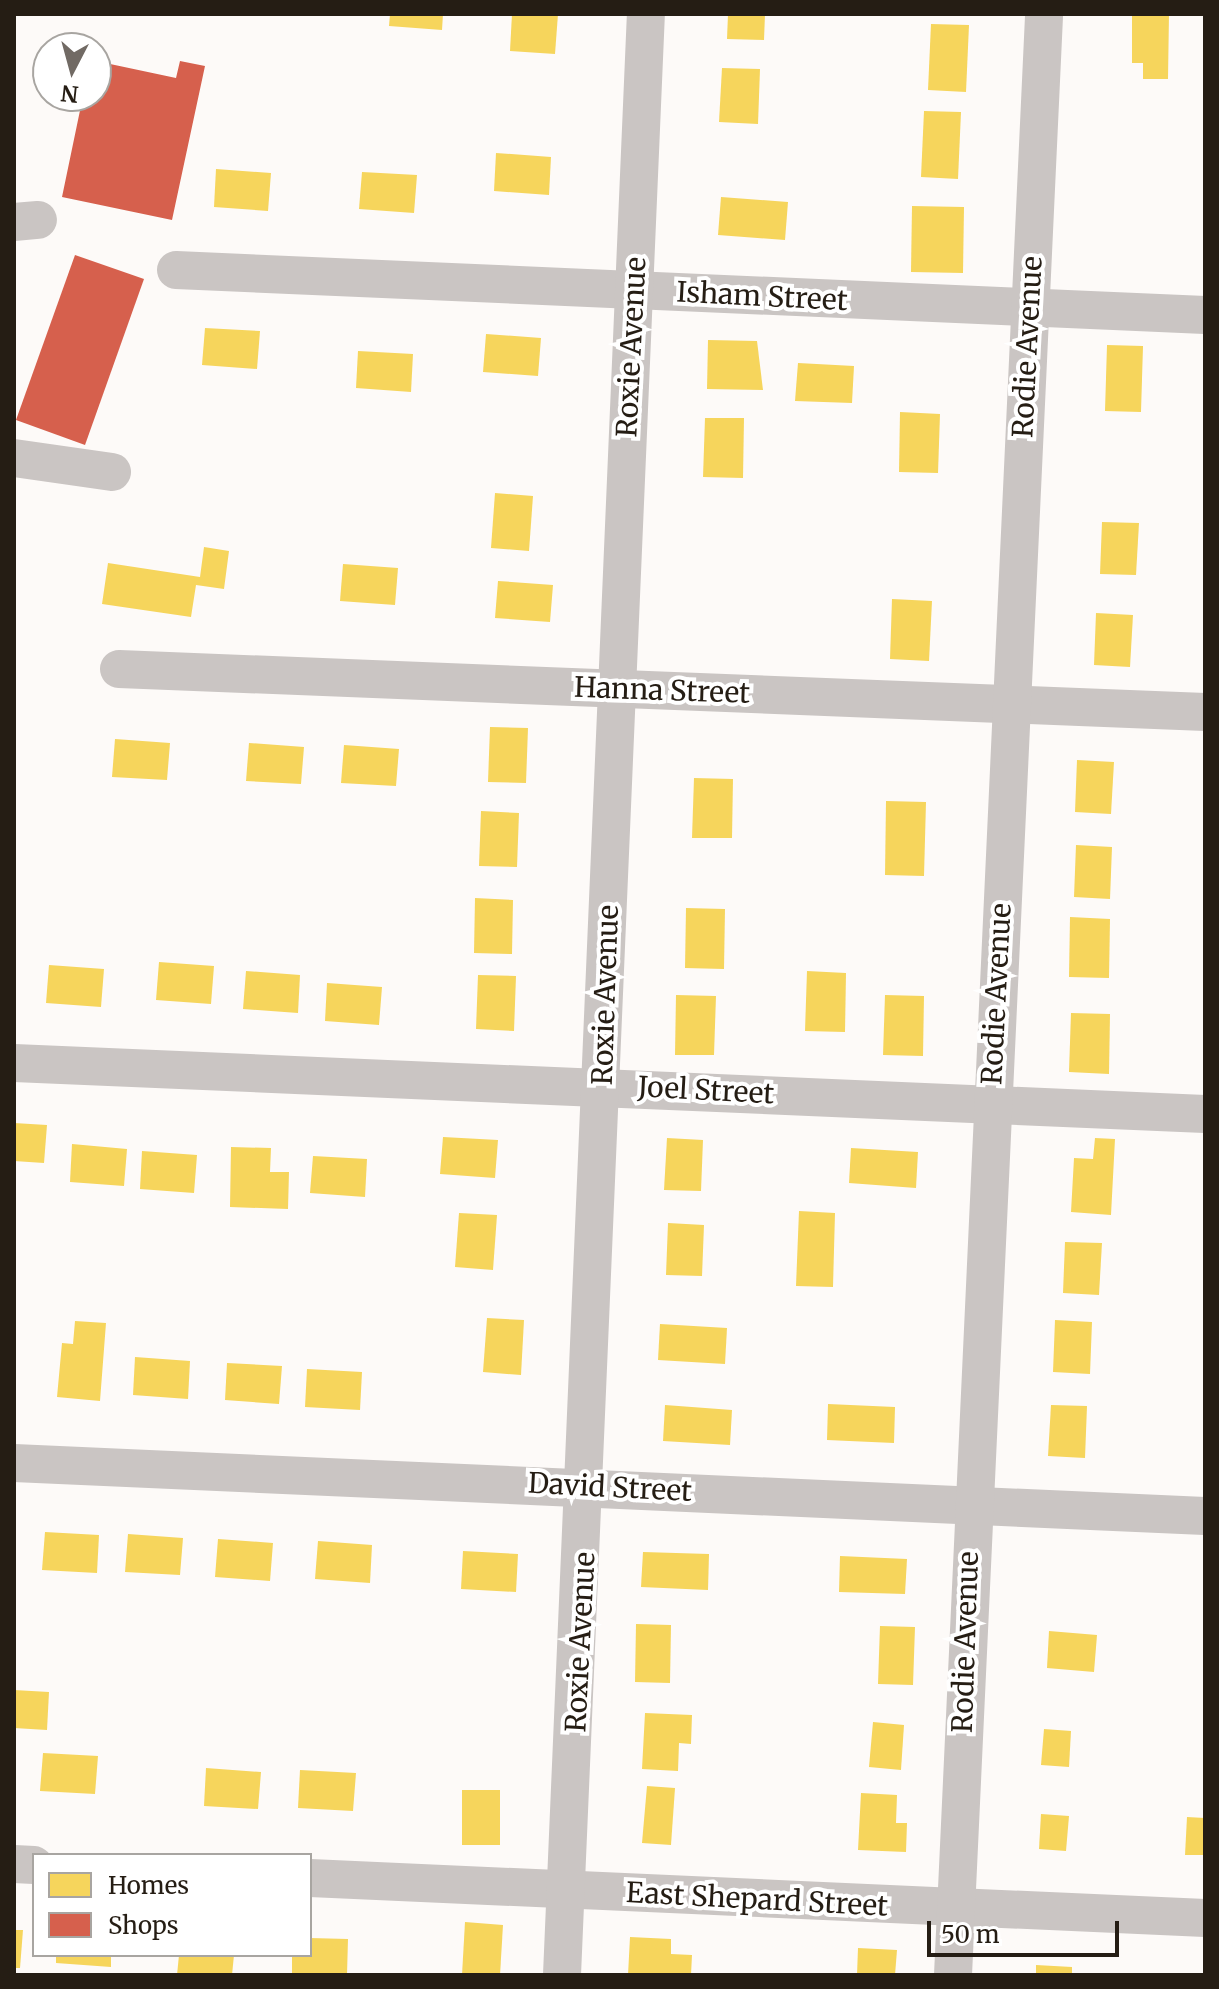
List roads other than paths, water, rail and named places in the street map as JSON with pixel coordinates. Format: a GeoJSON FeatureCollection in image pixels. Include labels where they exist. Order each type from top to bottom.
{"type":"FeatureCollection","features":[{"type":"Feature","properties":{"kind":"street","name":"Roxie Avenue"},"geometry":{"type":"LineString","coordinates":[[562,1975],[588,1485],[615,689],[646,14]]}},
{"type":"Feature","properties":{"kind":"street","name":"Rodie Avenue"},"geometry":{"type":"LineString","coordinates":[[953,1975],[971,1506],[1044,14]]}},
{"type":"Feature","properties":{"kind":"street","name":"Isham Street"},"geometry":{"type":"LineString","coordinates":[[176,270],[1205,315]]}},
{"type":"Feature","properties":{"kind":"street"},"geometry":{"type":"LineString","coordinates":[[14,458],[112,472]]}},
{"type":"Feature","properties":{"kind":"street","name":"Hanna Street"},"geometry":{"type":"LineString","coordinates":[[119,669],[1205,712]]}},
{"type":"Feature","properties":{"kind":"street","name":"Joel Street"},"geometry":{"type":"LineString","coordinates":[[14,1063],[601,1085],[1205,1114]]}},
{"type":"Feature","properties":{"kind":"street","name":"David Street"},"geometry":{"type":"LineString","coordinates":[[14,1463],[588,1485],[1205,1516]]}},
{"type":"Feature","properties":{"kind":"street","name":"East Shepard Street"},"geometry":{"type":"LineString","coordinates":[[312,1878],[1205,1918]]}}]}
